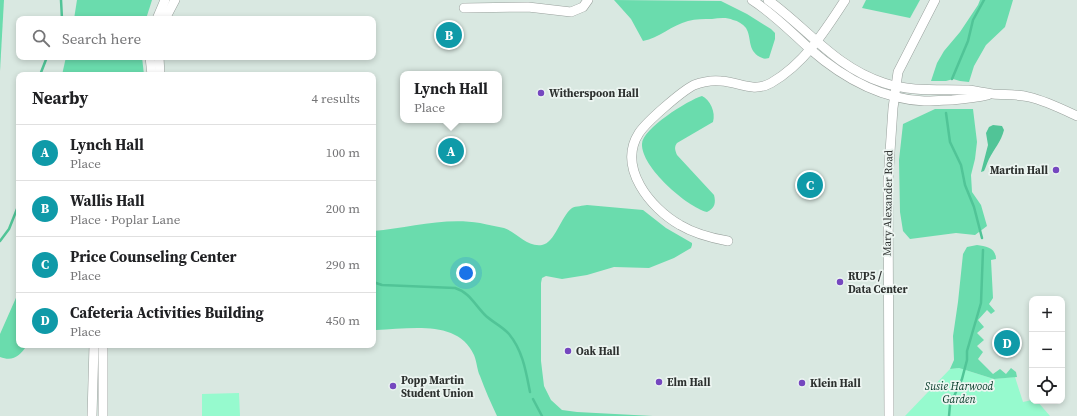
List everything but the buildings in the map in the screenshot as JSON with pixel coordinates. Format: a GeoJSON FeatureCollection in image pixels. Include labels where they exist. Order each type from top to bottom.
{"type":"FeatureCollection","features":[{"type":"Feature","properties":{"kind":"street"},"geometry":{"type":"LineString","coordinates":[[158,16],[166,0]]}},
{"type":"Feature","properties":{"kind":"street"},"geometry":{"type":"LineString","coordinates":[[167,16],[175,0]]}},
{"type":"Feature","properties":{"kind":"street"},"geometry":{"type":"LineString","coordinates":[[464,8],[528,7],[571,12],[583,7],[588,0]]}},
{"type":"Feature","properties":{"kind":"street"},"geometry":{"type":"LineString","coordinates":[[752,0],[774,15],[810,50],[833,68],[849,78],[872,89],[894,96],[934,101],[974,98],[991,94]]}},
{"type":"Feature","properties":{"kind":"street"},"geometry":{"type":"LineString","coordinates":[[768,0],[787,14],[816,42],[836,58],[871,79],[917,90],[968,90],[991,94],[1028,97],[1047,103],[1077,116]]}},
{"type":"Feature","properties":{"kind":"street"},"geometry":{"type":"LineString","coordinates":[[728,241],[702,235],[683,227],[669,218],[653,204],[634,173],[632,158],[639,133],[648,122],[693,86],[716,80],[730,82],[750,88],[765,86],[806,56],[845,0]]}},
{"type":"Feature","properties":{"kind":"street","name":"Mary Alexander Road"},"geometry":{"type":"LineString","coordinates":[[889,416],[888,181],[890,134],[894,96],[900,69],[935,0]]}},
{"type":"Feature","properties":{"kind":"street"},"geometry":{"type":"LineString","coordinates":[[150,60],[152,72]]}},
{"type":"Feature","properties":{"kind":"street"},"geometry":{"type":"LineString","coordinates":[[159,60],[160,72]]}},
{"type":"Feature","properties":{"kind":"street"},"geometry":{"type":"LineString","coordinates":[[92,416],[94,348]]}},
{"type":"Feature","properties":{"kind":"street"},"geometry":{"type":"LineString","coordinates":[[102,348],[103,416]]}},
{"type":"Feature","properties":{"kind":"shaded area"},"geometry":{"type":"Polygon","coordinates":[[[0,0],[1077,0],[1077,416],[0,416],[0,0]]]}},
{"type":"Feature","properties":{"kind":"shaded area"},"geometry":{"type":"Polygon","coordinates":[[[0,0],[4,0],[0,71],[0,0]]]}},
{"type":"Feature","properties":{"kind":"shaded area"},"geometry":{"type":"Polygon","coordinates":[[[77,0],[152,0],[147,16],[74,16],[77,0]]]}},
{"type":"Feature","properties":{"kind":"shaded area"},"geometry":{"type":"Polygon","coordinates":[[[614,0],[721,1],[747,14],[771,29],[775,33],[775,39],[769,58],[765,59],[760,57],[751,47],[746,28],[737,21],[723,18],[697,19],[688,21],[676,25],[655,37],[643,41],[631,19],[614,0]]]}},
{"type":"Feature","properties":{"kind":"shaded area"},"geometry":{"type":"Polygon","coordinates":[[[866,0],[920,0],[910,18],[862,8],[866,0]]]}},
{"type":"Feature","properties":{"kind":"shaded area"},"geometry":{"type":"Polygon","coordinates":[[[980,0],[1013,0],[1005,27],[986,45],[974,66],[969,82],[953,79],[946,81],[931,81],[937,63],[944,51],[960,32],[980,0]]]}},
{"type":"Feature","properties":{"kind":"shaded area"},"geometry":{"type":"Polygon","coordinates":[[[65,60],[142,60],[144,72],[63,72],[65,60]]]}},
{"type":"Feature","properties":{"kind":"shaded area"},"geometry":{"type":"Polygon","coordinates":[[[702,96],[708,100],[712,107],[714,114],[713,122],[677,143],[675,149],[677,155],[714,195],[714,205],[712,209],[707,212],[698,209],[667,185],[649,164],[642,144],[649,131],[657,123],[687,103],[702,96]]]}},
{"type":"Feature","properties":{"kind":"shaded area"},"geometry":{"type":"Polygon","coordinates":[[[935,109],[973,109],[977,142],[971,175],[972,192],[981,205],[987,226],[975,235],[956,233],[910,239],[903,231],[900,212],[899,160],[903,124],[935,109]]]}},
{"type":"Feature","properties":{"kind":"shaded area"},"geometry":{"type":"Polygon","coordinates":[[[993,125],[1002,126],[1004,130],[984,171],[981,172],[988,145],[986,133],[989,127],[993,125]]]}},
{"type":"Feature","properties":{"kind":"shaded area"},"geometry":{"type":"Polygon","coordinates":[[[587,205],[643,210],[666,228],[692,243],[691,248],[674,258],[649,268],[614,267],[587,275],[562,279],[546,276],[542,278],[541,361],[544,386],[551,400],[562,410],[653,416],[497,416],[479,374],[474,355],[467,344],[457,336],[445,331],[431,329],[417,328],[376,330],[376,231],[440,222],[467,221],[504,228],[531,244],[542,245],[551,240],[564,217],[572,208],[587,205]]]}},
{"type":"Feature","properties":{"kind":"shaded area"},"geometry":{"type":"Polygon","coordinates":[[[977,245],[990,248],[996,255],[996,259],[991,260],[993,298],[989,304],[995,311],[991,314],[987,310],[978,320],[984,327],[977,333],[984,340],[977,346],[983,352],[978,359],[993,374],[1000,369],[1006,374],[1011,368],[1016,372],[1017,377],[994,379],[959,368],[950,369],[954,360],[953,336],[963,254],[967,247],[977,245]]]}},
{"type":"Feature","properties":{"kind":"shaded area"},"geometry":{"type":"Polygon","coordinates":[[[16,298],[16,348],[25,348],[16,357],[9,359],[0,357],[0,334],[16,298]]]}},
{"type":"Feature","properties":{"kind":"green space","name":"Susie Harwood Garden"},"geometry":{"type":"Polygon","coordinates":[[[959,368],[994,379],[1015,377],[1023,402],[1029,401],[1029,404],[1040,404],[1050,416],[905,416],[950,369],[959,368]]]}},
{"type":"Feature","properties":{"kind":"green space"},"geometry":{"type":"Polygon","coordinates":[[[239,393],[240,416],[202,416],[202,394],[239,393]]]}},
{"type":"Feature","properties":{"kind":"waterway"},"geometry":{"type":"LineString","coordinates":[[61,0],[62,16]]}},
{"type":"Feature","properties":{"kind":"waterway"},"geometry":{"type":"LineString","coordinates":[[952,79],[968,41],[973,20],[984,0]]}},
{"type":"Feature","properties":{"kind":"waterway"},"geometry":{"type":"LineString","coordinates":[[41,72],[46,60]]}},
{"type":"Feature","properties":{"kind":"waterway"},"geometry":{"type":"LineString","coordinates":[[946,113],[950,142],[961,165],[965,185],[974,207],[982,238]]}},
{"type":"Feature","properties":{"kind":"waterway"},"geometry":{"type":"LineString","coordinates":[[0,241],[9,229],[16,212]]}},
{"type":"Feature","properties":{"kind":"waterway"},"geometry":{"type":"LineString","coordinates":[[949,416],[950,405],[962,379],[967,360],[967,351],[981,303],[983,250]]}},
{"type":"Feature","properties":{"kind":"waterway"},"geometry":{"type":"LineString","coordinates":[[376,283],[382,285],[455,288],[464,292],[485,315],[509,334],[518,347],[530,392]]}},
{"type":"Feature","properties":{"kind":"waterway"},"geometry":{"type":"LineString","coordinates":[[533,399],[542,416]]}},
{"type":"Feature","properties":{"kind":"place","name":"Wallis Hall"},"geometry":{"type":"Point","coordinates":[449,35]}},
{"type":"Feature","properties":{"kind":"place","name":"Witherspoon Hall"},"geometry":{"type":"Point","coordinates":[541,93]}},
{"type":"Feature","properties":{"kind":"place","name":"Lynch Hall"},"geometry":{"type":"Point","coordinates":[451,151]}},
{"type":"Feature","properties":{"kind":"place","name":"Martin Hall"},"geometry":{"type":"Point","coordinates":[1056,170]}},
{"type":"Feature","properties":{"kind":"place","name":"Price Counseling Center"},"geometry":{"type":"Point","coordinates":[810,185]}},
{"type":"Feature","properties":{"kind":"place","name":"RUP5 / Data Center"},"geometry":{"type":"Point","coordinates":[840,282]}},
{"type":"Feature","properties":{"kind":"place","name":"Cafeteria Activities Building"},"geometry":{"type":"Point","coordinates":[1007,343]}},
{"type":"Feature","properties":{"kind":"place","name":"Oak Hall"},"geometry":{"type":"Point","coordinates":[568,351]}},
{"type":"Feature","properties":{"kind":"place","name":"Elm Hall"},"geometry":{"type":"Point","coordinates":[659,382]}},
{"type":"Feature","properties":{"kind":"place","name":"Klein Hall"},"geometry":{"type":"Point","coordinates":[802,383]}},
{"type":"Feature","properties":{"kind":"place","name":"Popp Martin Student Union"},"geometry":{"type":"Point","coordinates":[393,386]}}]}
